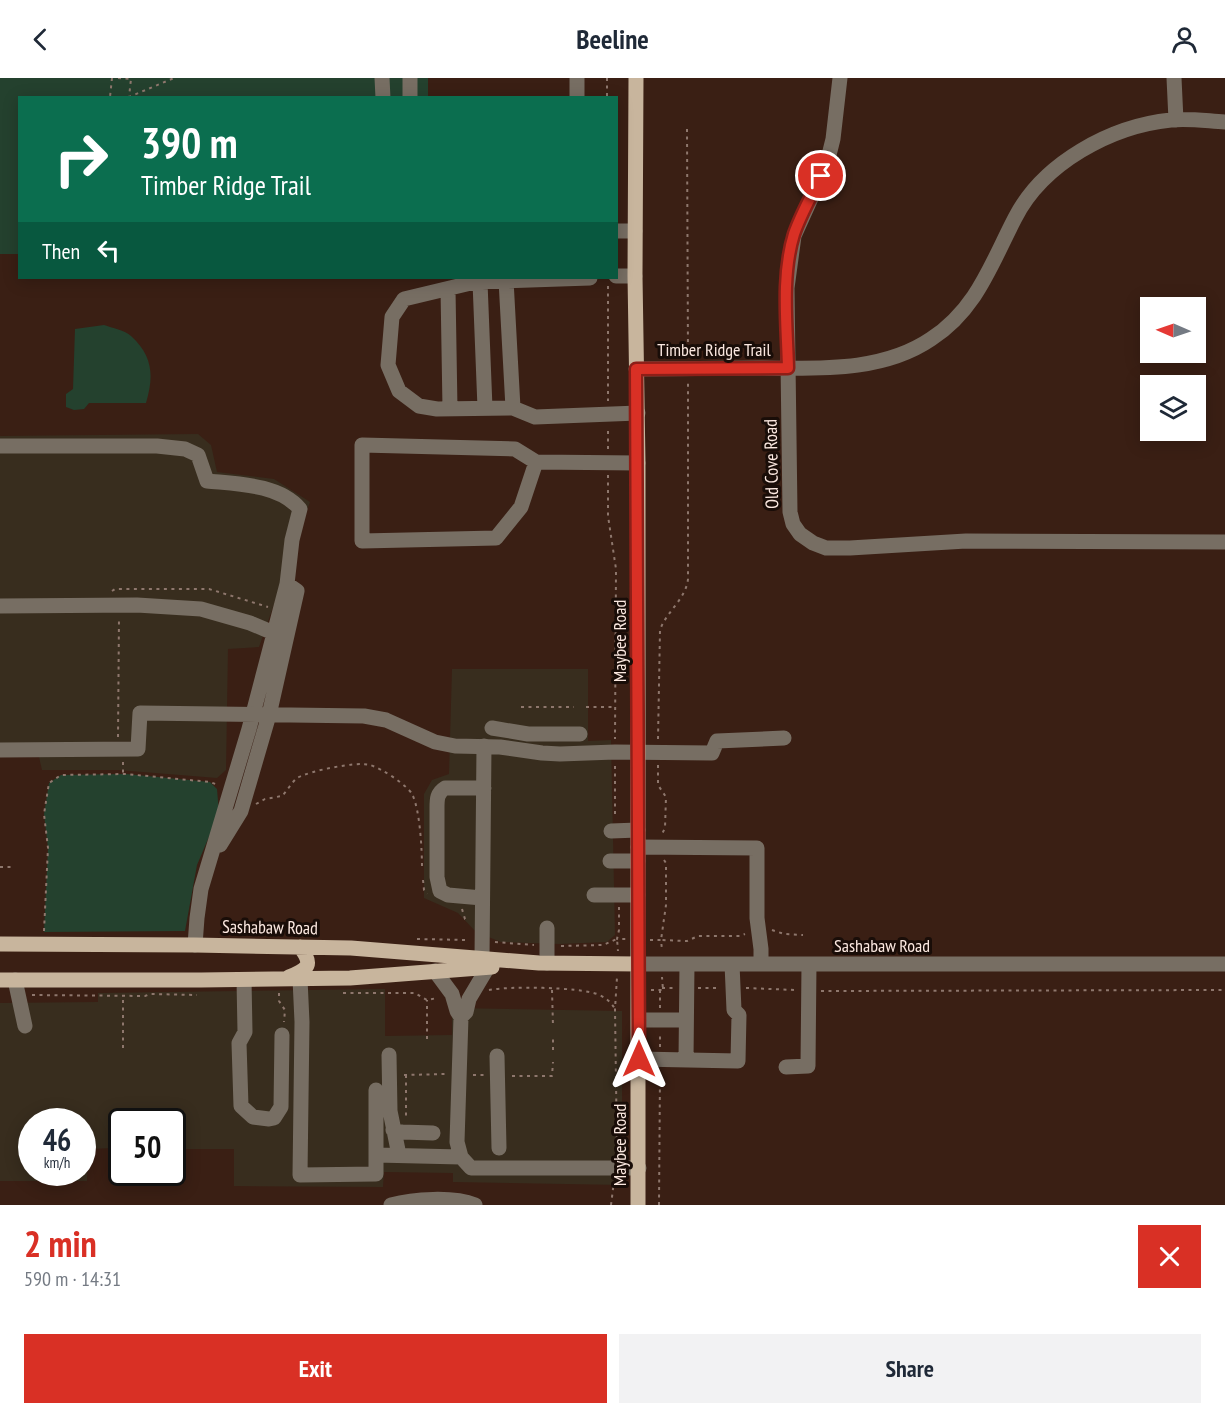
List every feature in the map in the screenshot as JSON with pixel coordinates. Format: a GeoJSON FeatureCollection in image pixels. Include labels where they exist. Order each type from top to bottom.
{"type":"FeatureCollection","features":[{"type":"Feature","properties":{"kind":"main road","name":"Maybee Road"},"geometry":{"type":"LineString","coordinates":[[636,78],[634,231],[638,413],[638,1205]]}},
{"type":"Feature","properties":{"kind":"main road","name":"Sashabaw Road"},"geometry":{"type":"LineString","coordinates":[[0,944],[351,948],[485,963],[639,964]]}},
{"type":"Feature","properties":{"kind":"main road"},"geometry":{"type":"LineString","coordinates":[[0,958],[18,944]]}},
{"type":"Feature","properties":{"kind":"main road"},"geometry":{"type":"LineString","coordinates":[[281,986],[308,966],[308,958],[300,947]]}},
{"type":"Feature","properties":{"kind":"main road","name":"Sashabaw Road"},"geometry":{"type":"LineString","coordinates":[[8,982],[244,980],[281,986],[300,979],[350,978],[435,971],[485,963]]}},
{"type":"Feature","properties":{"kind":"street"},"geometry":{"type":"LineString","coordinates":[[382,78],[383,96]]}},
{"type":"Feature","properties":{"kind":"street"},"geometry":{"type":"LineString","coordinates":[[410,78],[410,96]]}},
{"type":"Feature","properties":{"kind":"street"},"geometry":{"type":"LineString","coordinates":[[577,78],[577,96]]}},
{"type":"Feature","properties":{"kind":"street","name":"Old Cove Road"},"geometry":{"type":"LineString","coordinates":[[840,78],[833,139],[826,163],[794,236],[789,260],[787,288],[790,512],[793,524],[800,534],[826,548],[966,541],[1225,542]]}},
{"type":"Feature","properties":{"kind":"street"},"geometry":{"type":"LineString","coordinates":[[1174,78],[1176,120]]}},
{"type":"Feature","properties":{"kind":"street","name":"Timber Ridge Trail"},"geometry":{"type":"LineString","coordinates":[[636,369],[830,368],[873,363],[930,340],[969,305],[986,278],[1016,216],[1038,186],[1069,158],[1128,128],[1176,120],[1225,122]]}},
{"type":"Feature","properties":{"kind":"street"},"geometry":{"type":"LineString","coordinates":[[618,231],[634,231]]}},
{"type":"Feature","properties":{"kind":"street"},"geometry":{"type":"LineString","coordinates":[[618,276],[635,276]]}},
{"type":"Feature","properties":{"kind":"street"},"geometry":{"type":"LineString","coordinates":[[548,279],[480,282],[404,299],[392,316],[388,365],[399,391],[419,406],[450,409],[513,408],[535,417],[638,413]]}},
{"type":"Feature","properties":{"kind":"street"},"geometry":{"type":"LineString","coordinates":[[506,280],[513,408]]}},
{"type":"Feature","properties":{"kind":"street"},"geometry":{"type":"LineString","coordinates":[[480,282],[486,408]]}},
{"type":"Feature","properties":{"kind":"street"},"geometry":{"type":"LineString","coordinates":[[448,289],[450,409]]}},
{"type":"Feature","properties":{"kind":"street"},"geometry":{"type":"LineString","coordinates":[[536,462],[521,507],[496,538],[362,541],[362,445],[515,449],[536,462],[638,463]]}},
{"type":"Feature","properties":{"kind":"street"},"geometry":{"type":"LineString","coordinates":[[0,446],[157,446],[185,449],[198,455],[207,481],[264,488],[292,499],[300,509],[292,540],[287,584],[297,591],[252,715],[201,889],[195,945]]}},
{"type":"Feature","properties":{"kind":"street"},"geometry":{"type":"LineString","coordinates":[[0,606],[137,605],[201,609],[250,623],[280,636]]}},
{"type":"Feature","properties":{"kind":"street"},"geometry":{"type":"LineString","coordinates":[[212,857],[241,811],[268,715],[280,636]]}},
{"type":"Feature","properties":{"kind":"street"},"geometry":{"type":"LineString","coordinates":[[0,750],[138,749],[140,713],[364,716],[386,720],[435,742],[456,746],[484,746],[542,753],[712,753],[717,741],[784,738]]}},
{"type":"Feature","properties":{"kind":"street"},"geometry":{"type":"LineString","coordinates":[[492,728],[528,734],[580,734]]}},
{"type":"Feature","properties":{"kind":"street"},"geometry":{"type":"LineString","coordinates":[[484,746],[482,898],[485,963],[466,1012],[461,1017],[444,1133],[471,1168],[615,1169],[639,1167]]}},
{"type":"Feature","properties":{"kind":"street"},"geometry":{"type":"LineString","coordinates":[[482,898],[448,895],[441,891],[437,877],[437,797],[446,788],[484,786]]}},
{"type":"Feature","properties":{"kind":"street"},"geometry":{"type":"LineString","coordinates":[[611,831],[638,830]]}},
{"type":"Feature","properties":{"kind":"street"},"geometry":{"type":"LineString","coordinates":[[610,861],[662,847],[758,848],[757,918],[761,964]]}},
{"type":"Feature","properties":{"kind":"street"},"geometry":{"type":"LineString","coordinates":[[594,895],[638,895]]}},
{"type":"Feature","properties":{"kind":"street"},"geometry":{"type":"LineString","coordinates":[[543,963],[544,928]]}},
{"type":"Feature","properties":{"kind":"street","name":"Sashabaw Road"},"geometry":{"type":"LineString","coordinates":[[639,964],[1225,964]]}},
{"type":"Feature","properties":{"kind":"street"},"geometry":{"type":"LineString","coordinates":[[686,1060],[687,964]]}},
{"type":"Feature","properties":{"kind":"street"},"geometry":{"type":"LineString","coordinates":[[639,1059],[738,1061],[739,1016],[734,1010],[732,964]]}},
{"type":"Feature","properties":{"kind":"street"},"geometry":{"type":"LineString","coordinates":[[786,1067],[808,1066],[809,964]]}},
{"type":"Feature","properties":{"kind":"street"},"geometry":{"type":"LineString","coordinates":[[435,971],[452,994],[461,1017]]}},
{"type":"Feature","properties":{"kind":"street"},"geometry":{"type":"LineString","coordinates":[[300,979],[302,1022],[300,1175],[376,1174],[376,1090]]}},
{"type":"Feature","properties":{"kind":"street"},"geometry":{"type":"LineString","coordinates":[[244,980],[245,1032],[239,1043],[239,1093],[241,1106],[253,1117],[274,1118],[281,1107],[283,1031]]}},
{"type":"Feature","properties":{"kind":"street"},"geometry":{"type":"LineString","coordinates":[[8,982],[26,1026]]}},
{"type":"Feature","properties":{"kind":"street"},"geometry":{"type":"LineString","coordinates":[[639,1020],[686,1020]]}},
{"type":"Feature","properties":{"kind":"street"},"geometry":{"type":"LineString","coordinates":[[389,1055],[390,1111],[399,1155]]}},
{"type":"Feature","properties":{"kind":"street"},"geometry":{"type":"LineString","coordinates":[[497,1056],[503,1152],[520,1169]]}},
{"type":"Feature","properties":{"kind":"street"},"geometry":{"type":"LineString","coordinates":[[491,1169],[491,1120],[498,1086]]}},
{"type":"Feature","properties":{"kind":"street"},"geometry":{"type":"LineString","coordinates":[[393,1130],[444,1133]]}},
{"type":"Feature","properties":{"kind":"street"},"geometry":{"type":"LineString","coordinates":[[376,1155],[461,1157]]}},
{"type":"Feature","properties":{"kind":"street"},"geometry":{"type":"LineString","coordinates":[[391,1205],[415,1200],[450,1201],[475,1205]]}},
{"type":"Feature","properties":{"kind":"path"},"geometry":{"type":"LineString","coordinates":[[111,96],[112,78]]}},
{"type":"Feature","properties":{"kind":"path"},"geometry":{"type":"LineString","coordinates":[[118,78],[131,79],[130,96]]}},
{"type":"Feature","properties":{"kind":"path"},"geometry":{"type":"LineString","coordinates":[[132,96],[174,78]]}},
{"type":"Feature","properties":{"kind":"path"},"geometry":{"type":"LineString","coordinates":[[607,78],[607,96]]}},
{"type":"Feature","properties":{"kind":"path"},"geometry":{"type":"LineString","coordinates":[[662,946],[666,905],[666,863],[662,856],[662,834],[665,828],[666,797],[658,785],[660,630],[688,583],[687,129]]}},
{"type":"Feature","properties":{"kind":"path"},"geometry":{"type":"LineString","coordinates":[[608,279],[608,516],[616,568],[614,802]]}},
{"type":"Feature","properties":{"kind":"path"},"geometry":{"type":"LineString","coordinates":[[261,612],[263,606]]}},
{"type":"Feature","properties":{"kind":"path"},"geometry":{"type":"LineString","coordinates":[[118,744],[119,617]]}},
{"type":"Feature","properties":{"kind":"path"},"geometry":{"type":"LineString","coordinates":[[521,707],[574,707]]}},
{"type":"Feature","properties":{"kind":"path"},"geometry":{"type":"LineString","coordinates":[[586,707],[615,707]]}},
{"type":"Feature","properties":{"kind":"path"},"geometry":{"type":"LineString","coordinates":[[123,756],[123,774]]}},
{"type":"Feature","properties":{"kind":"path"},"geometry":{"type":"LineString","coordinates":[[0,867],[15,867]]}},
{"type":"Feature","properties":{"kind":"path"},"geometry":{"type":"LineString","coordinates":[[661,940],[687,941],[698,936],[740,936],[752,928],[803,935]]}},
{"type":"Feature","properties":{"kind":"path"},"geometry":{"type":"LineString","coordinates":[[8,982],[123,996],[172,995]]}},
{"type":"Feature","properties":{"kind":"path"},"geometry":{"type":"LineString","coordinates":[[281,986],[279,1001],[285,1010],[283,1031]]}},
{"type":"Feature","properties":{"kind":"path"},"geometry":{"type":"LineString","coordinates":[[472,994],[482,994],[493,989],[585,991],[597,994],[611,1003],[615,1009]]}},
{"type":"Feature","properties":{"kind":"path"},"geometry":{"type":"LineString","coordinates":[[552,989],[553,1026]]}},
{"type":"Feature","properties":{"kind":"path"},"geometry":{"type":"LineString","coordinates":[[809,990],[1225,990]]}},
{"type":"Feature","properties":{"kind":"path"},"geometry":{"type":"LineString","coordinates":[[341,993],[415,993],[428,1000],[452,994]]}},
{"type":"Feature","properties":{"kind":"path"},"geometry":{"type":"LineString","coordinates":[[611,1205],[617,1118],[615,1009],[617,993]]}},
{"type":"Feature","properties":{"kind":"path"},"geometry":{"type":"LineString","coordinates":[[123,996],[123,1048]]}},
{"type":"Feature","properties":{"kind":"path"},"geometry":{"type":"LineString","coordinates":[[427,1039],[428,1000]]}},
{"type":"Feature","properties":{"kind":"path"},"geometry":{"type":"LineString","coordinates":[[553,1039],[553,1050]]}},
{"type":"Feature","properties":{"kind":"path"},"geometry":{"type":"LineString","coordinates":[[552,1076],[553,1062]]}},
{"type":"Feature","properties":{"kind":"path"},"geometry":{"type":"LineString","coordinates":[[406,1116],[405,1075],[448,1074]]}},
{"type":"Feature","properties":{"kind":"path"},"geometry":{"type":"LineString","coordinates":[[659,1205],[660,1132]]}},
{"type":"Feature","properties":{"kind":"shaded area"},"geometry":{"type":"Polygon","coordinates":[[[198,434],[211,445],[217,472],[274,479],[310,502],[259,647],[228,649],[226,770],[217,778],[118,770],[42,770],[39,757],[0,757],[0,436],[198,434]]]}},
{"type":"Feature","properties":{"kind":"shaded area"},"geometry":{"type":"Polygon","coordinates":[[[452,669],[588,669],[588,741],[611,740],[615,935],[607,942],[559,944],[501,942],[476,932],[458,913],[424,898],[424,794],[432,780],[449,774],[452,669]]]}},
{"type":"Feature","properties":{"kind":"shaded area"},"geometry":{"type":"Polygon","coordinates":[[[385,989],[385,1036],[452,1035],[452,1008],[622,1011],[622,1185],[453,1182],[453,1173],[384,1172],[383,1187],[234,1186],[234,1149],[186,1149],[186,1108],[108,1108],[108,1148],[96,1149],[96,1108],[18,1108],[18,1181],[0,1181],[0,1003],[98,1002],[98,993],[385,989]]]}},
{"type":"Feature","properties":{"kind":"green space"},"geometry":{"type":"Polygon","coordinates":[[[0,78],[428,78],[428,96],[18,96],[18,254],[0,254],[0,78]]]}},
{"type":"Feature","properties":{"kind":"green space"},"geometry":{"type":"Polygon","coordinates":[[[104,325],[128,334],[144,351],[151,375],[146,403],[89,403],[84,409],[74,410],[66,407],[66,394],[73,389],[75,329],[104,325]]]}},
{"type":"Feature","properties":{"kind":"green space"},"geometry":{"type":"Polygon","coordinates":[[[126,774],[210,782],[217,789],[219,813],[197,865],[185,931],[44,932],[48,848],[44,814],[49,783],[61,775],[126,774]]]}},
{"type":"Feature","properties":{"kind":"route"},"geometry":{"type":"LineString","coordinates":[[639,1059],[636,369],[788,368],[789,260],[794,236],[821,176]]}}]}
